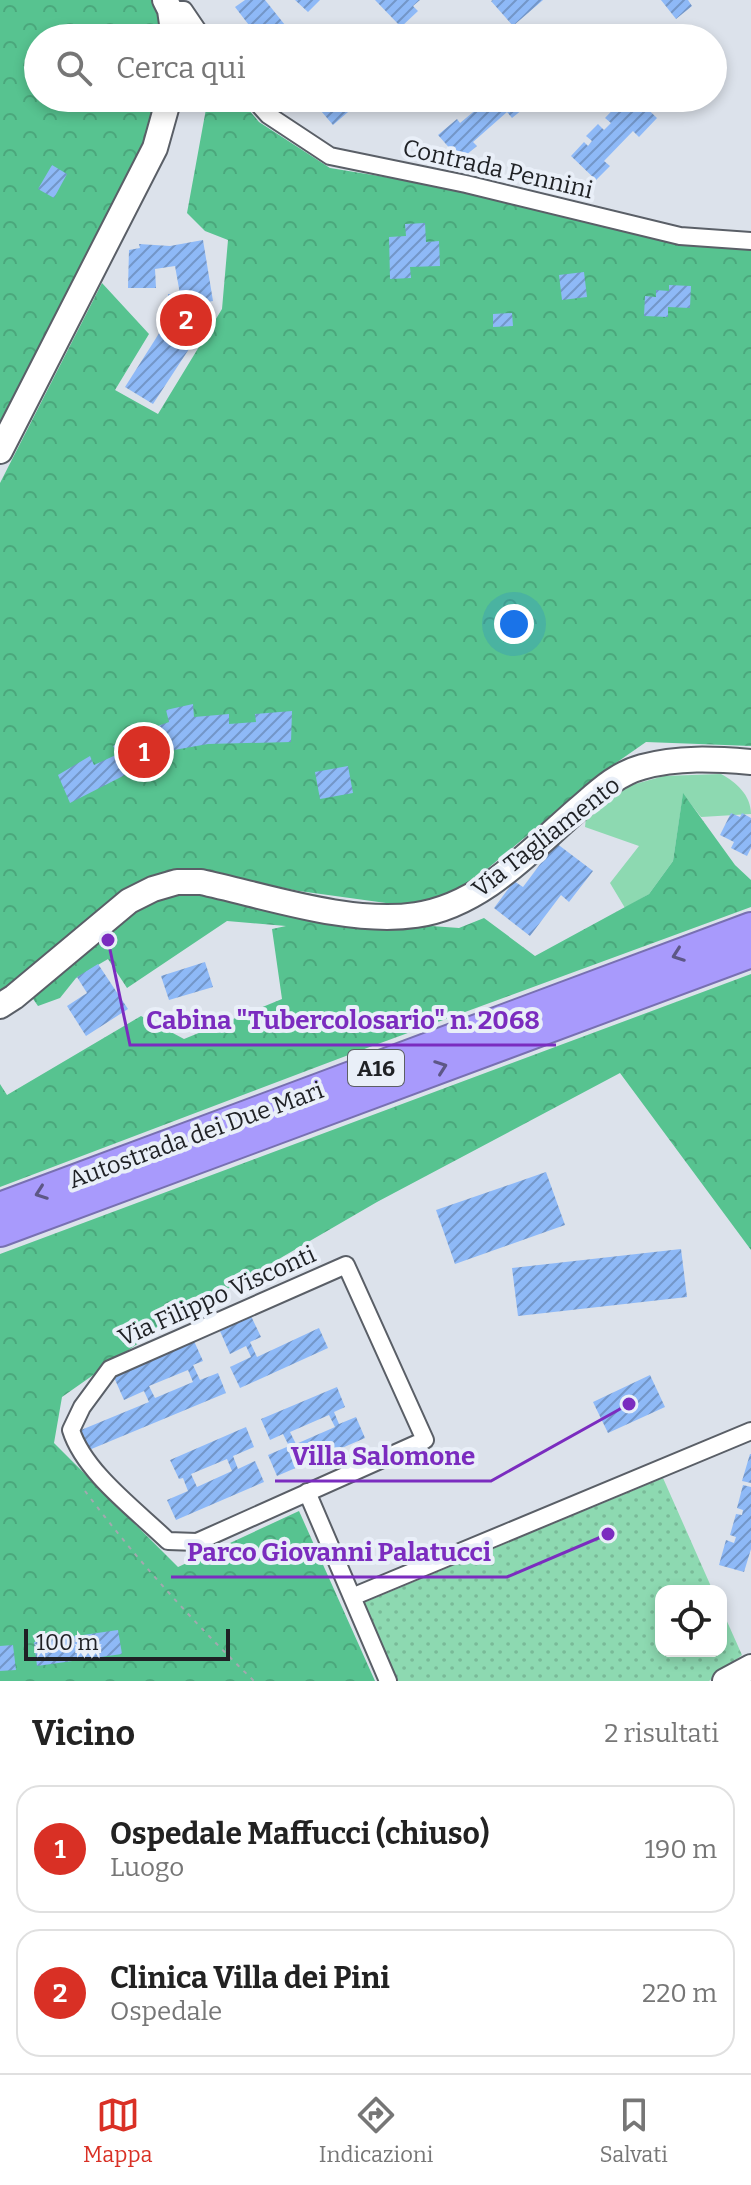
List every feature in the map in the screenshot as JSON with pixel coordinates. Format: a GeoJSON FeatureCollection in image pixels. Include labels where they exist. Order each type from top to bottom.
{"type":"FeatureCollection","features":[{"type":"Feature","properties":{"kind":"highway","name":"Autostrada dei Due Mari"},"geometry":{"type":"LineString","coordinates":[[0,1208],[751,928]]}},
{"type":"Feature","properties":{"kind":"highway","name":"Autostrada dei Due Mari"},"geometry":{"type":"LineString","coordinates":[[0,1231],[751,952]]}},
{"type":"Feature","properties":{"kind":"main road"},"geometry":{"type":"LineString","coordinates":[[0,451],[155,148],[165,112]]}},
{"type":"Feature","properties":{"kind":"main road","name":"Via Tagliamento"},"geometry":{"type":"LineString","coordinates":[[1,1006],[129,901],[153,889],[177,882],[201,882],[350,915],[417,915],[467,899],[506,872],[609,782],[641,767],[701,758],[751,762]]}},
{"type":"Feature","properties":{"kind":"main road"},"geometry":{"type":"LineString","coordinates":[[725,1681],[751,1667]]}},
{"type":"Feature","properties":{"kind":"street"},"geometry":{"type":"LineString","coordinates":[[168,5],[184,10],[194,24]]}},
{"type":"Feature","properties":{"kind":"street","name":"Contrada Pennini"},"geometry":{"type":"LineString","coordinates":[[265,112],[330,156],[466,184],[680,236],[751,241]]}},
{"type":"Feature","properties":{"kind":"street","name":"Via Filippo Visconti"},"geometry":{"type":"LineString","coordinates":[[346,1265],[425,1440],[307,1492],[197,1542],[168,1541],[107,1483],[76,1447],[71,1430],[82,1407],[110,1369],[346,1265]]}},
{"type":"Feature","properties":{"kind":"street"},"geometry":{"type":"LineString","coordinates":[[352,1597],[751,1431]]}},
{"type":"Feature","properties":{"kind":"street"},"geometry":{"type":"LineString","coordinates":[[307,1492],[388,1681]]}},
{"type":"Feature","properties":{"kind":"path"},"geometry":{"type":"LineString","coordinates":[[85,1491],[120,1538],[214,1642],[254,1681]]}},
{"type":"Feature","properties":{"kind":"green space"},"geometry":{"type":"Polygon","coordinates":[[[0,0],[156,0],[161,24],[24,24],[24,112],[155,112],[145,149],[0,437],[0,0]]]}},
{"type":"Feature","properties":{"kind":"green space"},"geometry":{"type":"Polygon","coordinates":[[[205,112],[251,112],[259,122],[330,168],[428,184],[676,240],[751,247],[751,746],[646,742],[603,772],[462,890],[420,905],[299,891],[195,870],[123,893],[0,992],[0,483],[102,283],[149,334],[115,390],[158,414],[222,309],[228,240],[205,231],[187,213],[205,112]]]}},
{"type":"Feature","properties":{"kind":"green space"},"geometry":{"type":"Polygon","coordinates":[[[721,774],[742,790],[751,814],[701,817],[683,794],[673,861],[649,894],[625,908],[610,883],[639,846],[585,827],[586,818],[628,786],[664,776],[721,774]]]}},
{"type":"Feature","properties":{"kind":"green space"},"geometry":{"type":"Polygon","coordinates":[[[683,793],[735,865],[751,880],[751,907],[0,1187],[0,1084],[7,1095],[141,1016],[184,1039],[282,999],[272,929],[286,926],[227,921],[127,988],[108,959],[76,978],[60,998],[38,1006],[31,996],[150,900],[191,891],[320,918],[459,928],[484,918],[535,956],[649,894],[673,861],[683,793]]]}},
{"type":"Feature","properties":{"kind":"green space"},"geometry":{"type":"Polygon","coordinates":[[[751,974],[751,1250],[620,1073],[377,1202],[160,1328],[62,1397],[54,1443],[178,1567],[299,1511],[375,1681],[0,1681],[0,1254],[751,974]]]}},
{"type":"Feature","properties":{"kind":"green space"},"geometry":{"type":"Polygon","coordinates":[[[663,1478],[710,1585],[655,1585],[655,1657],[727,1657],[727,1621],[742,1655],[709,1681],[397,1681],[363,1603],[663,1478]]]}},
{"type":"Feature","properties":{"kind":"building"},"geometry":{"type":"Polygon","coordinates":[[[245,0],[265,0],[284,24],[248,24],[235,7],[245,0]]]}},
{"type":"Feature","properties":{"kind":"building"},"geometry":{"type":"Polygon","coordinates":[[[295,0],[320,0],[308,12],[295,0]]]}},
{"type":"Feature","properties":{"kind":"building"},"geometry":{"type":"Polygon","coordinates":[[[375,0],[420,0],[413,6],[418,11],[404,24],[398,24],[375,0]]]}},
{"type":"Feature","properties":{"kind":"building"},"geometry":{"type":"Polygon","coordinates":[[[543,0],[515,24],[511,24],[491,1],[543,0]]]}},
{"type":"Feature","properties":{"kind":"building"},"geometry":{"type":"Polygon","coordinates":[[[661,0],[688,0],[692,6],[676,19],[661,0]]]}},
{"type":"Feature","properties":{"kind":"building"},"geometry":{"type":"Polygon","coordinates":[[[322,112],[348,112],[333,125],[322,112]]]}},
{"type":"Feature","properties":{"kind":"building"},"geometry":{"type":"Polygon","coordinates":[[[473,112],[507,112],[473,142],[477,146],[460,160],[438,135],[457,119],[460,123],[473,112]]]}},
{"type":"Feature","properties":{"kind":"building"},"geometry":{"type":"Polygon","coordinates":[[[611,112],[651,112],[657,118],[639,137],[633,131],[604,161],[610,166],[596,180],[571,156],[584,142],[588,146],[592,141],[586,136],[598,124],[604,130],[611,123],[605,118],[611,112]]]}},
{"type":"Feature","properties":{"kind":"building"},"geometry":{"type":"Polygon","coordinates":[[[52,165],[67,174],[54,198],[38,189],[52,165]]]}},
{"type":"Feature","properties":{"kind":"building"},"geometry":{"type":"Polygon","coordinates":[[[425,223],[426,242],[439,241],[440,266],[410,267],[411,278],[390,279],[389,237],[406,236],[405,224],[425,223]]]}},
{"type":"Feature","properties":{"kind":"building"},"geometry":{"type":"Polygon","coordinates":[[[203,240],[213,301],[201,303],[206,323],[153,404],[125,387],[165,324],[168,294],[180,294],[175,266],[155,269],[156,288],[128,288],[129,250],[140,248],[139,244],[170,246],[203,240]]]}},
{"type":"Feature","properties":{"kind":"building"},"geometry":{"type":"Polygon","coordinates":[[[584,272],[587,297],[562,300],[559,275],[584,272]]]}},
{"type":"Feature","properties":{"kind":"building"},"geometry":{"type":"Polygon","coordinates":[[[669,285],[691,286],[690,308],[668,307],[668,317],[644,316],[645,296],[656,297],[656,290],[669,291],[669,285]]]}},
{"type":"Feature","properties":{"kind":"building"},"geometry":{"type":"Polygon","coordinates":[[[512,313],[513,326],[493,327],[493,314],[512,313]]]}},
{"type":"Feature","properties":{"kind":"building"},"geometry":{"type":"Polygon","coordinates":[[[193,704],[194,717],[229,714],[229,724],[256,722],[255,714],[292,711],[291,742],[208,744],[174,750],[70,803],[58,775],[90,756],[94,765],[118,754],[113,746],[132,735],[169,722],[166,710],[193,704]]]}},
{"type":"Feature","properties":{"kind":"building"},"geometry":{"type":"Polygon","coordinates":[[[348,766],[353,793],[320,799],[315,772],[348,766]]]}},
{"type":"Feature","properties":{"kind":"building"},"geometry":{"type":"Polygon","coordinates":[[[731,813],[740,817],[742,813],[751,818],[751,848],[747,856],[731,848],[734,842],[720,835],[731,813]]]}},
{"type":"Feature","properties":{"kind":"building"},"geometry":{"type":"Polygon","coordinates":[[[556,843],[593,871],[569,902],[561,895],[530,936],[494,908],[514,881],[523,887],[556,843]]]}},
{"type":"Feature","properties":{"kind":"building"},"geometry":{"type":"Polygon","coordinates":[[[109,932],[116,941],[107,948],[100,938],[109,932]]]}},
{"type":"Feature","properties":{"kind":"building"},"geometry":{"type":"Polygon","coordinates":[[[205,962],[213,987],[169,1000],[161,976],[205,962]]]}},
{"type":"Feature","properties":{"kind":"building"},"geometry":{"type":"Polygon","coordinates":[[[98,964],[128,1009],[86,1036],[67,1006],[87,993],[77,977],[98,964]]]}},
{"type":"Feature","properties":{"kind":"building"},"geometry":{"type":"Polygon","coordinates":[[[546,1172],[565,1225],[455,1264],[436,1210],[546,1172]]]}},
{"type":"Feature","properties":{"kind":"building"},"geometry":{"type":"Polygon","coordinates":[[[681,1249],[687,1297],[518,1316],[512,1268],[681,1249]]]}},
{"type":"Feature","properties":{"kind":"building"},"geometry":{"type":"Polygon","coordinates":[[[251,1316],[261,1337],[250,1342],[257,1357],[319,1328],[328,1348],[240,1388],[230,1367],[251,1357],[246,1346],[230,1354],[220,1331],[251,1316]]]}},
{"type":"Feature","properties":{"kind":"building"},"geometry":{"type":"Polygon","coordinates":[[[194,1341],[203,1361],[193,1365],[200,1380],[218,1373],[226,1393],[89,1450],[81,1430],[149,1402],[144,1391],[124,1400],[113,1375],[194,1341]],[[188,1370],[149,1386],[155,1398],[193,1382],[188,1370]]]}},
{"type":"Feature","properties":{"kind":"building"},"geometry":{"type":"Polygon","coordinates":[[[650,1375],[665,1407],[608,1433],[593,1402],[650,1375]]]}},
{"type":"Feature","properties":{"kind":"building"},"geometry":{"type":"Polygon","coordinates":[[[337,1387],[345,1407],[334,1412],[339,1424],[356,1417],[365,1438],[277,1476],[268,1455],[289,1446],[283,1434],[270,1440],[261,1419],[337,1387]],[[329,1415],[290,1432],[296,1444],[335,1427],[329,1415]]]}},
{"type":"Feature","properties":{"kind":"building"},"geometry":{"type":"Polygon","coordinates":[[[246,1427],[254,1447],[233,1456],[238,1469],[255,1461],[264,1482],[176,1520],[167,1500],[188,1491],[170,1460],[246,1427]],[[227,1459],[191,1474],[197,1487],[232,1471],[227,1459]]]}},
{"type":"Feature","properties":{"kind":"building"},"geometry":{"type":"Polygon","coordinates":[[[751,1454],[751,1483],[742,1481],[751,1454]]]}},
{"type":"Feature","properties":{"kind":"building"},"geometry":{"type":"Polygon","coordinates":[[[743,1485],[751,1487],[751,1549],[744,1572],[719,1565],[726,1540],[734,1543],[736,1537],[730,1535],[736,1514],[742,1515],[743,1510],[737,1508],[743,1485]]]}},
{"type":"Feature","properties":{"kind":"building"},"geometry":{"type":"Polygon","coordinates":[[[118,1630],[122,1654],[37,1666],[34,1642],[118,1630]]]}},
{"type":"Feature","properties":{"kind":"building"},"geometry":{"type":"Polygon","coordinates":[[[13,1645],[16,1670],[0,1671],[0,1646],[13,1645]]]}},
{"type":"Feature","properties":{"kind":"place","name":"Clinica Villa dei Pini"},"geometry":{"type":"Point","coordinates":[186,320]}},
{"type":"Feature","properties":{"kind":"place","name":"Ospedale Maffucci (chiuso)"},"geometry":{"type":"Point","coordinates":[144,752]}},
{"type":"Feature","properties":{"kind":"place","name":"Cabina \"Tubercolosario\" n. 2068"},"geometry":{"type":"Point","coordinates":[108,940]}},
{"type":"Feature","properties":{"kind":"place","name":"Villa Salomone"},"geometry":{"type":"Point","coordinates":[629,1404]}},
{"type":"Feature","properties":{"kind":"place","name":"Parco Giovanni Palatucci"},"geometry":{"type":"Point","coordinates":[608,1534]}}]}
